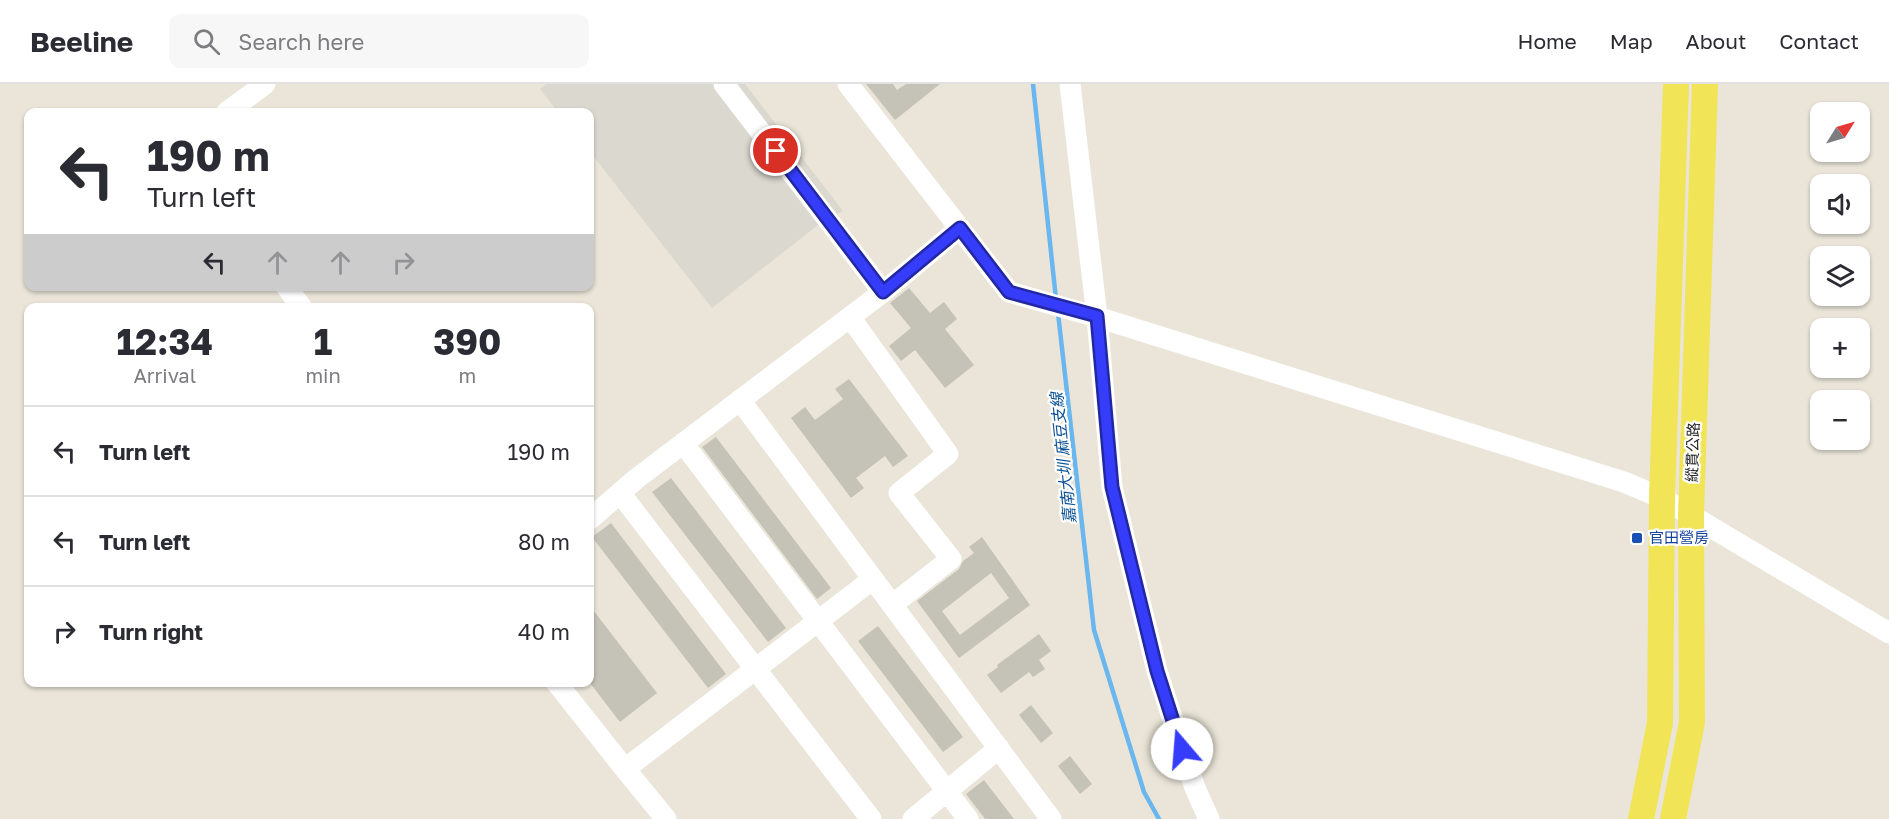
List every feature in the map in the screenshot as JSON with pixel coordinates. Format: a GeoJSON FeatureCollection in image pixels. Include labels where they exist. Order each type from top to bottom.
{"type":"FeatureCollection","features":[{"type":"Feature","properties":{"kind":"main road","name":"縱貫公路"},"geometry":{"type":"LineString","coordinates":[[1641,819],[1660,723],[1662,498],[1676,84]]}},
{"type":"Feature","properties":{"kind":"main road","name":"縱貫公路"},"geometry":{"type":"LineString","coordinates":[[1673,819],[1692,722],[1691,515],[1705,84]]}},
{"type":"Feature","properties":{"kind":"street"},"geometry":{"type":"LineString","coordinates":[[232,108],[265,84]]}},
{"type":"Feature","properties":{"kind":"street"},"geometry":{"type":"LineString","coordinates":[[724,84],[883,292]]}},
{"type":"Feature","properties":{"kind":"street"},"geometry":{"type":"LineString","coordinates":[[848,84],[1009,292],[1097,316],[1624,482],[1662,498],[1889,633]]}},
{"type":"Feature","properties":{"kind":"street"},"geometry":{"type":"LineString","coordinates":[[1070,84],[1097,316],[1112,487],[1157,671],[1195,788],[1209,819]]}},
{"type":"Feature","properties":{"kind":"street"},"geometry":{"type":"LineString","coordinates":[[594,516],[683,443],[883,292],[960,228]]}},
{"type":"Feature","properties":{"kind":"street"},"geometry":{"type":"LineString","coordinates":[[850,316],[948,454],[899,493],[951,559],[892,605]]}},
{"type":"Feature","properties":{"kind":"street"},"geometry":{"type":"LineString","coordinates":[[740,400],[1051,819]]}},
{"type":"Feature","properties":{"kind":"street"},"geometry":{"type":"LineString","coordinates":[[683,443],[968,819]]}},
{"type":"Feature","properties":{"kind":"street"},"geometry":{"type":"LineString","coordinates":[[620,494],[871,819]]}},
{"type":"Feature","properties":{"kind":"street"},"geometry":{"type":"LineString","coordinates":[[625,769],[873,579]]}},
{"type":"Feature","properties":{"kind":"street"},"geometry":{"type":"LineString","coordinates":[[560,687],[666,819]]}},
{"type":"Feature","properties":{"kind":"street"},"geometry":{"type":"LineString","coordinates":[[913,819],[999,748]]}},
{"type":"Feature","properties":{"kind":"shaded area"},"geometry":{"type":"Polygon","coordinates":[[[546,84],[745,84],[843,211],[827,218],[712,308],[594,157],[594,108],[555,108],[540,89],[546,84]]]}},
{"type":"Feature","properties":{"kind":"building"},"geometry":{"type":"Polygon","coordinates":[[[866,84],[893,84],[897,90],[906,84],[940,84],[895,120],[866,84]]]}},
{"type":"Feature","properties":{"kind":"building"},"geometry":{"type":"Polygon","coordinates":[[[909,288],[930,313],[944,302],[957,319],[945,329],[974,365],[945,388],[915,350],[901,361],[889,346],[911,328],[890,303],[909,288]]]}},
{"type":"Feature","properties":{"kind":"building"},"geometry":{"type":"Polygon","coordinates":[[[849,379],[908,456],[893,467],[885,456],[856,478],[864,488],[851,498],[791,418],[805,407],[815,420],[843,399],[835,389],[849,379]]]}},
{"type":"Feature","properties":{"kind":"building"},"geometry":{"type":"Polygon","coordinates":[[[716,437],[831,588],[817,599],[702,447],[716,437]]]}},
{"type":"Feature","properties":{"kind":"building"},"geometry":{"type":"Polygon","coordinates":[[[671,478],[786,628],[768,642],[652,492],[671,478]]]}},
{"type":"Feature","properties":{"kind":"building"},"geometry":{"type":"Polygon","coordinates":[[[611,523],[726,674],[708,688],[594,540],[594,536],[611,523]]]}},
{"type":"Feature","properties":{"kind":"building"},"geometry":{"type":"Polygon","coordinates":[[[982,537],[1030,605],[959,658],[917,601],[959,569],[963,561],[974,553],[969,547],[982,537]],[[991,573],[942,611],[960,635],[1009,598],[991,573]]]}},
{"type":"Feature","properties":{"kind":"building"},"geometry":{"type":"Polygon","coordinates":[[[594,611],[657,693],[620,722],[593,687],[594,611]]]}},
{"type":"Feature","properties":{"kind":"building"},"geometry":{"type":"Polygon","coordinates":[[[878,626],[963,737],[943,752],[858,641],[878,626]]]}},
{"type":"Feature","properties":{"kind":"building"},"geometry":{"type":"Polygon","coordinates":[[[1039,634],[1051,651],[1039,660],[1045,669],[1033,677],[1029,672],[1001,693],[987,675],[1039,634]]]}},
{"type":"Feature","properties":{"kind":"building"},"geometry":{"type":"Polygon","coordinates":[[[1031,705],[1053,733],[1041,743],[1019,715],[1031,705]]]}},
{"type":"Feature","properties":{"kind":"building"},"geometry":{"type":"Polygon","coordinates":[[[1070,756],[1092,784],[1080,794],[1058,766],[1070,756]]]}},
{"type":"Feature","properties":{"kind":"building"},"geometry":{"type":"Polygon","coordinates":[[[984,780],[1014,819],[985,819],[966,794],[984,780]]]}},
{"type":"Feature","properties":{"kind":"waterway","name":"嘉南大圳 麻豆支線"},"geometry":{"type":"LineString","coordinates":[[1033,84],[1056,299]]}},
{"type":"Feature","properties":{"kind":"waterway","name":"嘉南大圳 麻豆支線"},"geometry":{"type":"LineString","coordinates":[[1058,313],[1094,630],[1144,792],[1159,819]]}},
{"type":"Feature","properties":{"kind":"place","name":"官田營房"},"geometry":{"type":"Point","coordinates":[1637,538]}},
{"type":"Feature","properties":{"kind":"route"},"geometry":{"type":"LineString","coordinates":[[776,151],[883,292],[960,228],[1009,292],[1097,316],[1112,487],[1157,671],[1182,749]]}}]}
